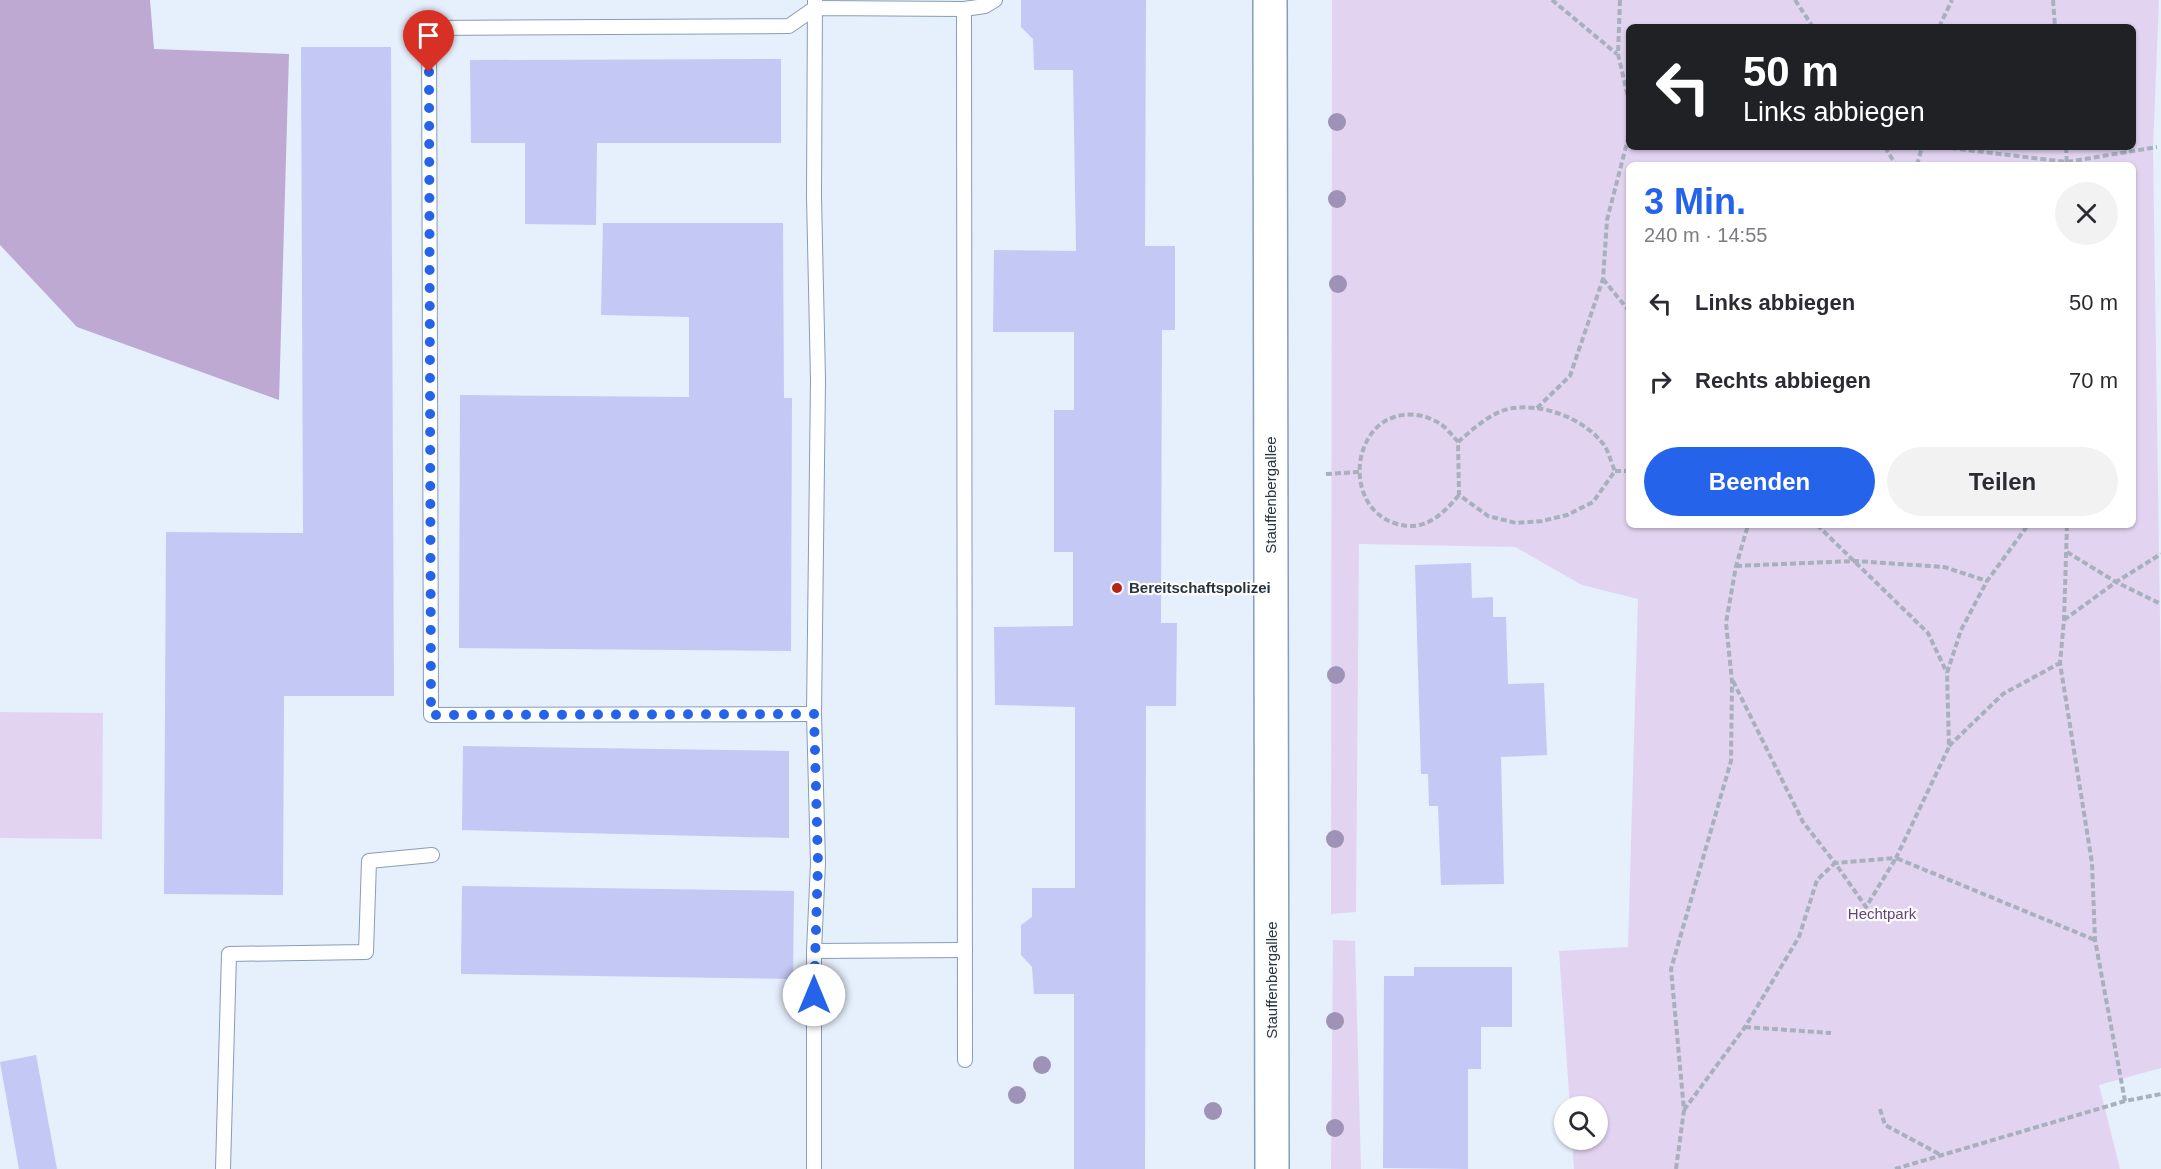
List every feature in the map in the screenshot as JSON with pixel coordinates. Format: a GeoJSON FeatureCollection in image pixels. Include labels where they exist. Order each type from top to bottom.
{"type":"FeatureCollection","features":[{"type":"Feature","properties":{"kind":"main road","name":"Stauffenbergallee"},"geometry":{"type":"LineString","coordinates":[[1270,0],[1272,1169]]}},
{"type":"Feature","properties":{"kind":"lane"},"geometry":{"type":"LineString","coordinates":[[814,714],[431,715],[429,28],[789,26],[815,4],[964,9],[985,6],[995,0]]}},
{"type":"Feature","properties":{"kind":"lane"},"geometry":{"type":"LineString","coordinates":[[814,1169],[814,951],[818,863],[814,714],[818,380],[814,196],[815,4]]}},
{"type":"Feature","properties":{"kind":"lane"},"geometry":{"type":"LineString","coordinates":[[964,9],[965,1060]]}},
{"type":"Feature","properties":{"kind":"lane"},"geometry":{"type":"LineString","coordinates":[[223,1169],[229,954],[366,952],[369,861],[432,855]]}},
{"type":"Feature","properties":{"kind":"lane"},"geometry":{"type":"LineString","coordinates":[[814,951],[965,950]]}},
{"type":"Feature","properties":{"kind":"path"},"geometry":{"type":"LineString","coordinates":[[1552,0],[1618,54]]}},
{"type":"Feature","properties":{"kind":"path"},"geometry":{"type":"LineString","coordinates":[[1620,0],[1618,54],[1626,89]]}},
{"type":"Feature","properties":{"kind":"path"},"geometry":{"type":"LineString","coordinates":[[1795,0],[1811,24]]}},
{"type":"Feature","properties":{"kind":"path"},"geometry":{"type":"LineString","coordinates":[[1940,24],[1952,0]]}},
{"type":"Feature","properties":{"kind":"path"},"geometry":{"type":"LineString","coordinates":[[2053,0],[2055,24]]}},
{"type":"Feature","properties":{"kind":"path"},"geometry":{"type":"LineString","coordinates":[[1537,408],[1570,376],[1603,279],[1607,220],[1626,147]]}},
{"type":"Feature","properties":{"kind":"path"},"geometry":{"type":"LineString","coordinates":[[2078,162],[2157,147]]}},
{"type":"Feature","properties":{"kind":"path"},"geometry":{"type":"LineString","coordinates":[[1964,150],[2052,162]]}},
{"type":"Feature","properties":{"kind":"path"},"geometry":{"type":"LineString","coordinates":[[1603,279],[1626,307]]}},
{"type":"Feature","properties":{"kind":"path"},"geometry":{"type":"LineString","coordinates":[[1458,442],[1480,422],[1508,409],[1537,408],[1564,416],[1585,427],[1604,446],[1615,471]]}},
{"type":"Feature","properties":{"kind":"path"},"geometry":{"type":"LineString","coordinates":[[1405,413],[1423,416],[1441,424],[1458,442],[1459,495],[1444,512],[1427,525],[1406,526],[1387,521],[1372,508],[1362,491],[1359,472],[1368,439],[1374,428],[1387,419],[1405,413]]}},
{"type":"Feature","properties":{"kind":"path"},"geometry":{"type":"LineString","coordinates":[[1615,471],[1626,471]]}},
{"type":"Feature","properties":{"kind":"path"},"geometry":{"type":"LineString","coordinates":[[1459,495],[1488,516],[1516,523],[1542,520],[1567,515],[1593,502],[1615,471]]}},
{"type":"Feature","properties":{"kind":"path"},"geometry":{"type":"LineString","coordinates":[[1326,474],[1359,472]]}},
{"type":"Feature","properties":{"kind":"path"},"geometry":{"type":"LineString","coordinates":[[1676,1169],[1684,1110],[1671,969],[1731,760],[1732,681],[1726,624],[1736,566],[1747,528]]}},
{"type":"Feature","properties":{"kind":"path"},"geometry":{"type":"LineString","coordinates":[[1820,528],[1928,633],[1947,673]]}},
{"type":"Feature","properties":{"kind":"path"},"geometry":{"type":"LineString","coordinates":[[1949,747],[1947,673],[1961,630],[1987,581],[2026,528]]}},
{"type":"Feature","properties":{"kind":"path"},"geometry":{"type":"LineString","coordinates":[[2067,528],[2060,663],[2092,863],[2095,940],[2125,1101]]}},
{"type":"Feature","properties":{"kind":"path"},"geometry":{"type":"LineString","coordinates":[[2067,552],[2116,582],[2161,604]]}},
{"type":"Feature","properties":{"kind":"path"},"geometry":{"type":"LineString","coordinates":[[2064,620],[2116,582],[2161,554]]}},
{"type":"Feature","properties":{"kind":"path"},"geometry":{"type":"LineString","coordinates":[[1736,566],[1855,561],[1944,567],[1987,581]]}},
{"type":"Feature","properties":{"kind":"path"},"geometry":{"type":"LineString","coordinates":[[1732,681],[1803,822],[1835,862],[1866,907],[1896,858],[1949,747],[2003,694],[2060,663]]}},
{"type":"Feature","properties":{"kind":"path"},"geometry":{"type":"LineString","coordinates":[[1684,1110],[1745,1028],[1799,937],[1816,880],[1835,862],[1896,858],[2095,940]]}},
{"type":"Feature","properties":{"kind":"path"},"geometry":{"type":"LineString","coordinates":[[1745,1028],[1831,1033]]}},
{"type":"Feature","properties":{"kind":"path"},"geometry":{"type":"LineString","coordinates":[[1895,1169],[2125,1101],[2161,1094]]}},
{"type":"Feature","properties":{"kind":"path"},"geometry":{"type":"LineString","coordinates":[[1880,1109],[1885,1125],[1941,1155]]}},
{"type":"Feature","properties":{"kind":"green space","name":"Hechtpark"},"geometry":{"type":"Polygon","coordinates":[[[1332,0],[2159,0],[2153,148],[2161,687],[2161,1068],[2099,1085],[2120,1169],[1574,1169],[1573,1150],[1608,1150],[1608,1096],[1569,1096],[1559,951],[1628,947],[1638,599],[1582,585],[1515,547],[1359,544],[1356,912],[1331,914],[1332,0]]]}},
{"type":"Feature","properties":{"kind":"green space"},"geometry":{"type":"Polygon","coordinates":[[[0,712],[103,713],[102,839],[0,838],[0,712]]]}},
{"type":"Feature","properties":{"kind":"green space"},"geometry":{"type":"Polygon","coordinates":[[[1333,940],[1355,941],[1361,1169],[1331,1169],[1333,940]]]}},
{"type":"Feature","properties":{"kind":"shaded area"},"geometry":{"type":"Polygon","coordinates":[[[0,0],[150,0],[154,49],[289,54],[279,400],[77,327],[0,245],[0,0]]]}},
{"type":"Feature","properties":{"kind":"building","name":"Bereitschaftspolizei"},"geometry":{"type":"Polygon","coordinates":[[[1021,0],[1146,0],[1145,246],[1175,246],[1175,330],[1162,330],[1161,623],[1177,623],[1176,706],[1146,706],[1145,1169],[1074,1169],[1074,994],[1034,994],[1032,967],[1021,955],[1021,925],[1032,917],[1032,888],[1075,888],[1075,707],[995,705],[994,627],[1073,626],[1073,552],[1054,552],[1054,410],[1074,410],[1074,332],[993,332],[994,250],[1076,251],[1073,70],[1034,70],[1033,39],[1021,27],[1021,0]]]}},
{"type":"Feature","properties":{"kind":"building"},"geometry":{"type":"Polygon","coordinates":[[[301,47],[391,47],[394,696],[284,696],[283,895],[164,894],[166,532],[303,533],[301,47]]]}},
{"type":"Feature","properties":{"kind":"building"},"geometry":{"type":"Polygon","coordinates":[[[781,59],[781,143],[597,143],[596,225],[525,224],[525,143],[471,143],[470,60],[781,59]]]}},
{"type":"Feature","properties":{"kind":"building"},"geometry":{"type":"Polygon","coordinates":[[[603,223],[783,223],[784,398],[792,398],[791,651],[459,648],[460,395],[689,397],[689,317],[601,315],[603,223]]]}},
{"type":"Feature","properties":{"kind":"building"},"geometry":{"type":"Polygon","coordinates":[[[1471,563],[1472,598],[1493,597],[1493,617],[1506,617],[1508,684],[1544,683],[1547,755],[1501,757],[1504,884],[1441,885],[1438,806],[1429,806],[1428,774],[1421,774],[1415,565],[1471,563]]]}},
{"type":"Feature","properties":{"kind":"building"},"geometry":{"type":"Polygon","coordinates":[[[463,746],[789,751],[789,838],[462,830],[463,746]]]}},
{"type":"Feature","properties":{"kind":"building"},"geometry":{"type":"Polygon","coordinates":[[[462,886],[794,891],[793,979],[461,974],[462,886]]]}},
{"type":"Feature","properties":{"kind":"building"},"geometry":{"type":"Polygon","coordinates":[[[1414,967],[1512,967],[1512,1027],[1481,1027],[1481,1069],[1468,1069],[1468,1169],[1383,1168],[1384,976],[1414,976],[1414,967]]]}},
{"type":"Feature","properties":{"kind":"building"},"geometry":{"type":"Polygon","coordinates":[[[36,1055],[57,1169],[19,1169],[0,1062],[36,1055]]]}},
{"type":"Feature","properties":{"kind":"place","name":"Bereitschaftspolizei"},"geometry":{"type":"Point","coordinates":[1117,588]}},
{"type":"Feature","properties":{"kind":"route"},"geometry":{"type":"LineString","coordinates":[[429,72],[431,715],[814,714],[818,863],[814,995]]}}]}
